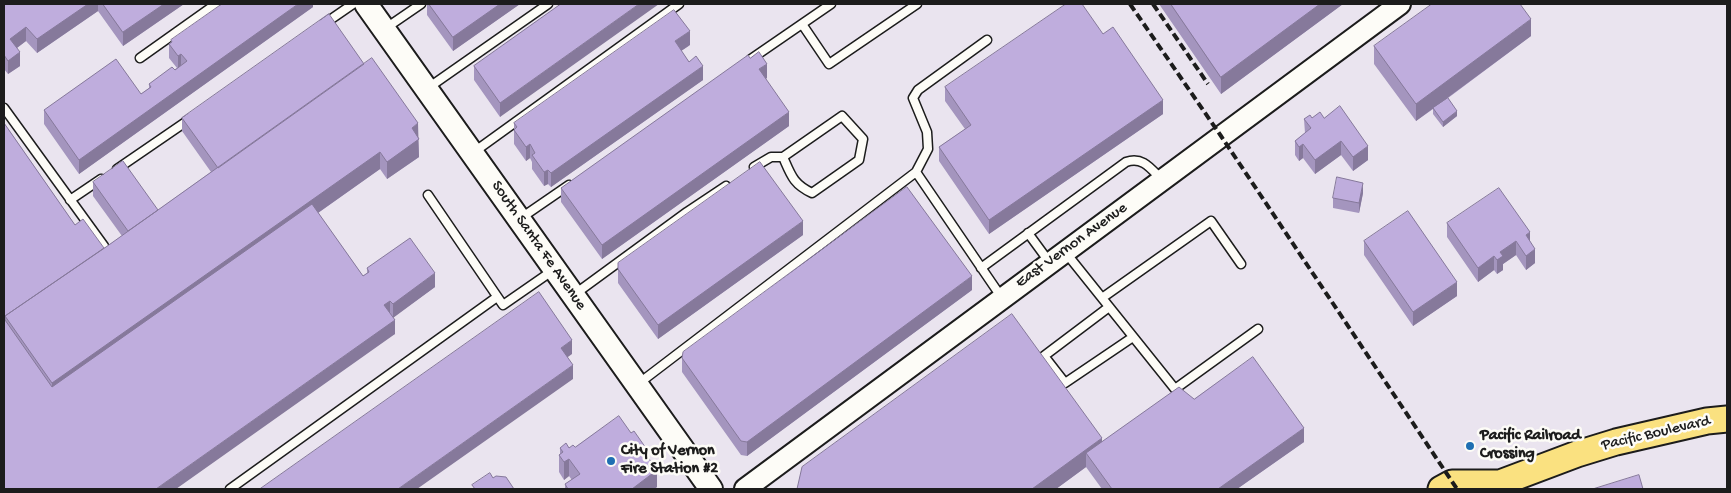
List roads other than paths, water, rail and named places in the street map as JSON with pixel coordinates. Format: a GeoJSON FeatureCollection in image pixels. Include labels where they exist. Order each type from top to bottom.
{"type":"FeatureCollection","features":[{"type":"Feature","properties":{"kind":"main road","name":"South Santa Fe Avenue"},"geometry":{"type":"LineString","coordinates":[[366,4],[711,489]]}},
{"type":"Feature","properties":{"kind":"main road","name":"Pacific Boulevard"},"geometry":{"type":"LineString","coordinates":[[1440,489],[1452,483],[1498,486],[1577,454],[1616,442],[1707,421],[1727,419]]}},
{"type":"Feature","properties":{"kind":"street","name":"East Vernon Avenue"},"geometry":{"type":"LineString","coordinates":[[745,489],[1400,4]]}},
{"type":"Feature","properties":{"kind":"lane"},"geometry":{"type":"LineString","coordinates":[[140,58],[216,4]]}},
{"type":"Feature","properties":{"kind":"lane"},"geometry":{"type":"LineString","coordinates":[[314,32],[353,4]]}},
{"type":"Feature","properties":{"kind":"lane"},"geometry":{"type":"LineString","coordinates":[[385,30],[421,4]]}},
{"type":"Feature","properties":{"kind":"lane"},"geometry":{"type":"LineString","coordinates":[[427,89],[548,4]]}},
{"type":"Feature","properties":{"kind":"lane"},"geometry":{"type":"LineString","coordinates":[[472,153],[679,4]]}},
{"type":"Feature","properties":{"kind":"lane"},"geometry":{"type":"LineString","coordinates":[[745,63],[831,4]]}},
{"type":"Feature","properties":{"kind":"lane"},"geometry":{"type":"LineString","coordinates":[[802,24],[829,64],[917,4]]}},
{"type":"Feature","properties":{"kind":"lane"},"geometry":{"type":"LineString","coordinates":[[636,385],[916,172],[928,149],[927,132],[913,98],[915,94],[988,40]]}},
{"type":"Feature","properties":{"kind":"lane"},"geometry":{"type":"LineString","coordinates":[[4,108],[104,246]]}},
{"type":"Feature","properties":{"kind":"lane"},"geometry":{"type":"LineString","coordinates":[[70,200],[195,116]]}},
{"type":"Feature","properties":{"kind":"lane"},"geometry":{"type":"LineString","coordinates":[[748,172],[771,156],[783,157],[842,116],[863,139],[859,160],[812,193],[801,188],[793,180],[783,157]]}},
{"type":"Feature","properties":{"kind":"lane"},"geometry":{"type":"LineString","coordinates":[[981,268],[1126,162],[1132,160],[1146,163],[1162,180]]}},
{"type":"Feature","properties":{"kind":"lane"},"geometry":{"type":"LineString","coordinates":[[916,172],[1002,298]]}},
{"type":"Feature","properties":{"kind":"lane"},"geometry":{"type":"LineString","coordinates":[[520,220],[576,180]]}},
{"type":"Feature","properties":{"kind":"lane"},"geometry":{"type":"LineString","coordinates":[[573,296],[687,212],[733,182]]}},
{"type":"Feature","properties":{"kind":"lane"},"geometry":{"type":"LineString","coordinates":[[428,195],[503,305],[554,270]]}},
{"type":"Feature","properties":{"kind":"lane"},"geometry":{"type":"LineString","coordinates":[[1102,298],[1211,221],[1241,264]]}},
{"type":"Feature","properties":{"kind":"lane"},"geometry":{"type":"LineString","coordinates":[[1028,232],[1102,298],[1175,389],[1258,329]]}},
{"type":"Feature","properties":{"kind":"lane"},"geometry":{"type":"LineString","coordinates":[[230,489],[497,296]]}},
{"type":"Feature","properties":{"kind":"lane"},"geometry":{"type":"LineString","coordinates":[[1109,307],[1044,356],[1065,383],[1133,337]]}},
{"type":"Feature","properties":{"kind":"railway"},"geometry":{"type":"LineString","coordinates":[[1130,4],[1221,136],[1457,489]]}},
{"type":"Feature","properties":{"kind":"railway"},"geometry":{"type":"LineString","coordinates":[[1153,4],[1208,84]]}},
{"type":"Feature","properties":{"kind":"place","name":"Pacific Railroad Crossing"},"geometry":{"type":"Point","coordinates":[1470,446]}},
{"type":"Feature","properties":{"kind":"place","name":"City of Vernon Fire Station #2"},"geometry":{"type":"Point","coordinates":[611,461]}}]}
